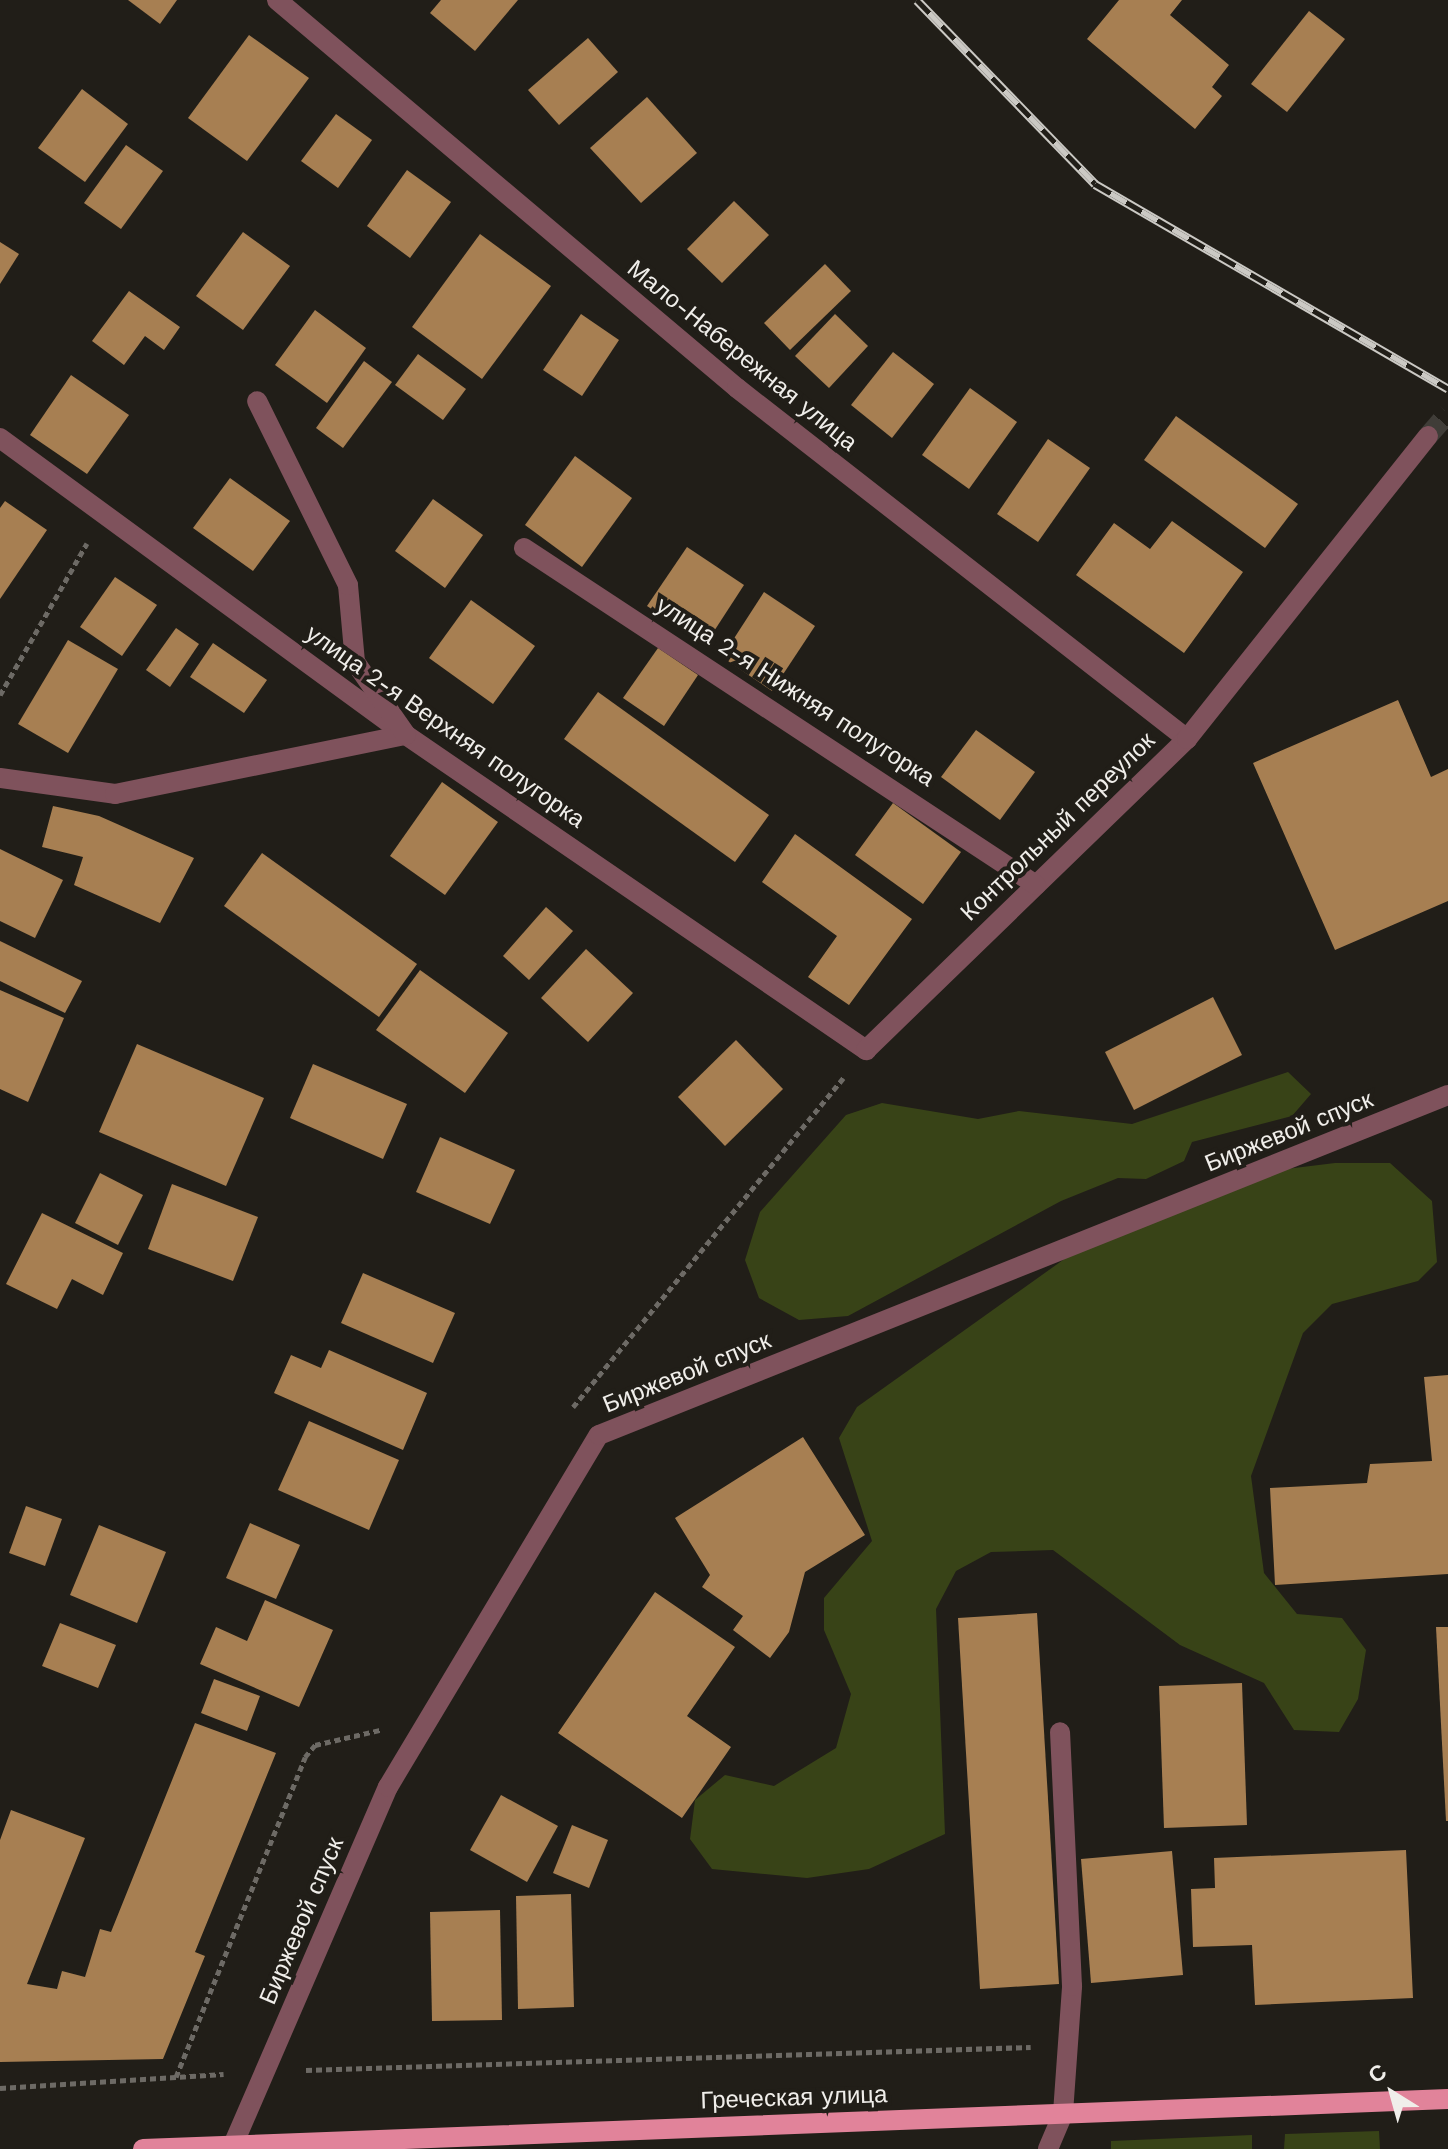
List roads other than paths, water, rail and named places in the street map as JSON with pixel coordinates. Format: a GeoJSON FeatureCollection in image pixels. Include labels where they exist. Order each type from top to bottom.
{"type":"FeatureCollection","features":[{"type":"Feature","properties":{"kind":"main road","name":"Греческая улица"},"geometry":{"type":"LineString","coordinates":[[143,2149],[1448,2099]]}},
{"type":"Feature","properties":{"kind":"street","name":"Мало-Набережная улица"},"geometry":{"type":"LineString","coordinates":[[277,0],[737,388],[1187,739]]}},
{"type":"Feature","properties":{"kind":"street"},"geometry":{"type":"LineString","coordinates":[[0,778],[115,794],[406,735],[355,662],[348,585],[257,401]]}},
{"type":"Feature","properties":{"kind":"street","name":"Контрольный переулок"},"geometry":{"type":"LineString","coordinates":[[866,1050],[1187,739],[1428,436]]}},
{"type":"Feature","properties":{"kind":"street","name":"улица 2-я Верхняя полугорка"},"geometry":{"type":"LineString","coordinates":[[0,438],[406,735],[866,1050]]}},
{"type":"Feature","properties":{"kind":"street","name":"улица 2-я Нижняя полугорка"},"geometry":{"type":"LineString","coordinates":[[524,548],[1036,885]]}},
{"type":"Feature","properties":{"kind":"street","name":"Биржевой спуск"},"geometry":{"type":"LineString","coordinates":[[233,2145],[388,1787],[599,1435],[1448,1095]]}},
{"type":"Feature","properties":{"kind":"street"},"geometry":{"type":"LineString","coordinates":[[1048,2149],[1063,2113],[1072,1986],[1060,1732]]}},
{"type":"Feature","properties":{"kind":"tunnel"},"geometry":{"type":"LineString","coordinates":[[1428,436],[1448,413]]}},
{"type":"Feature","properties":{"kind":"railway"},"geometry":{"type":"LineString","coordinates":[[917,0],[1095,184],[1448,389]]}}]}
